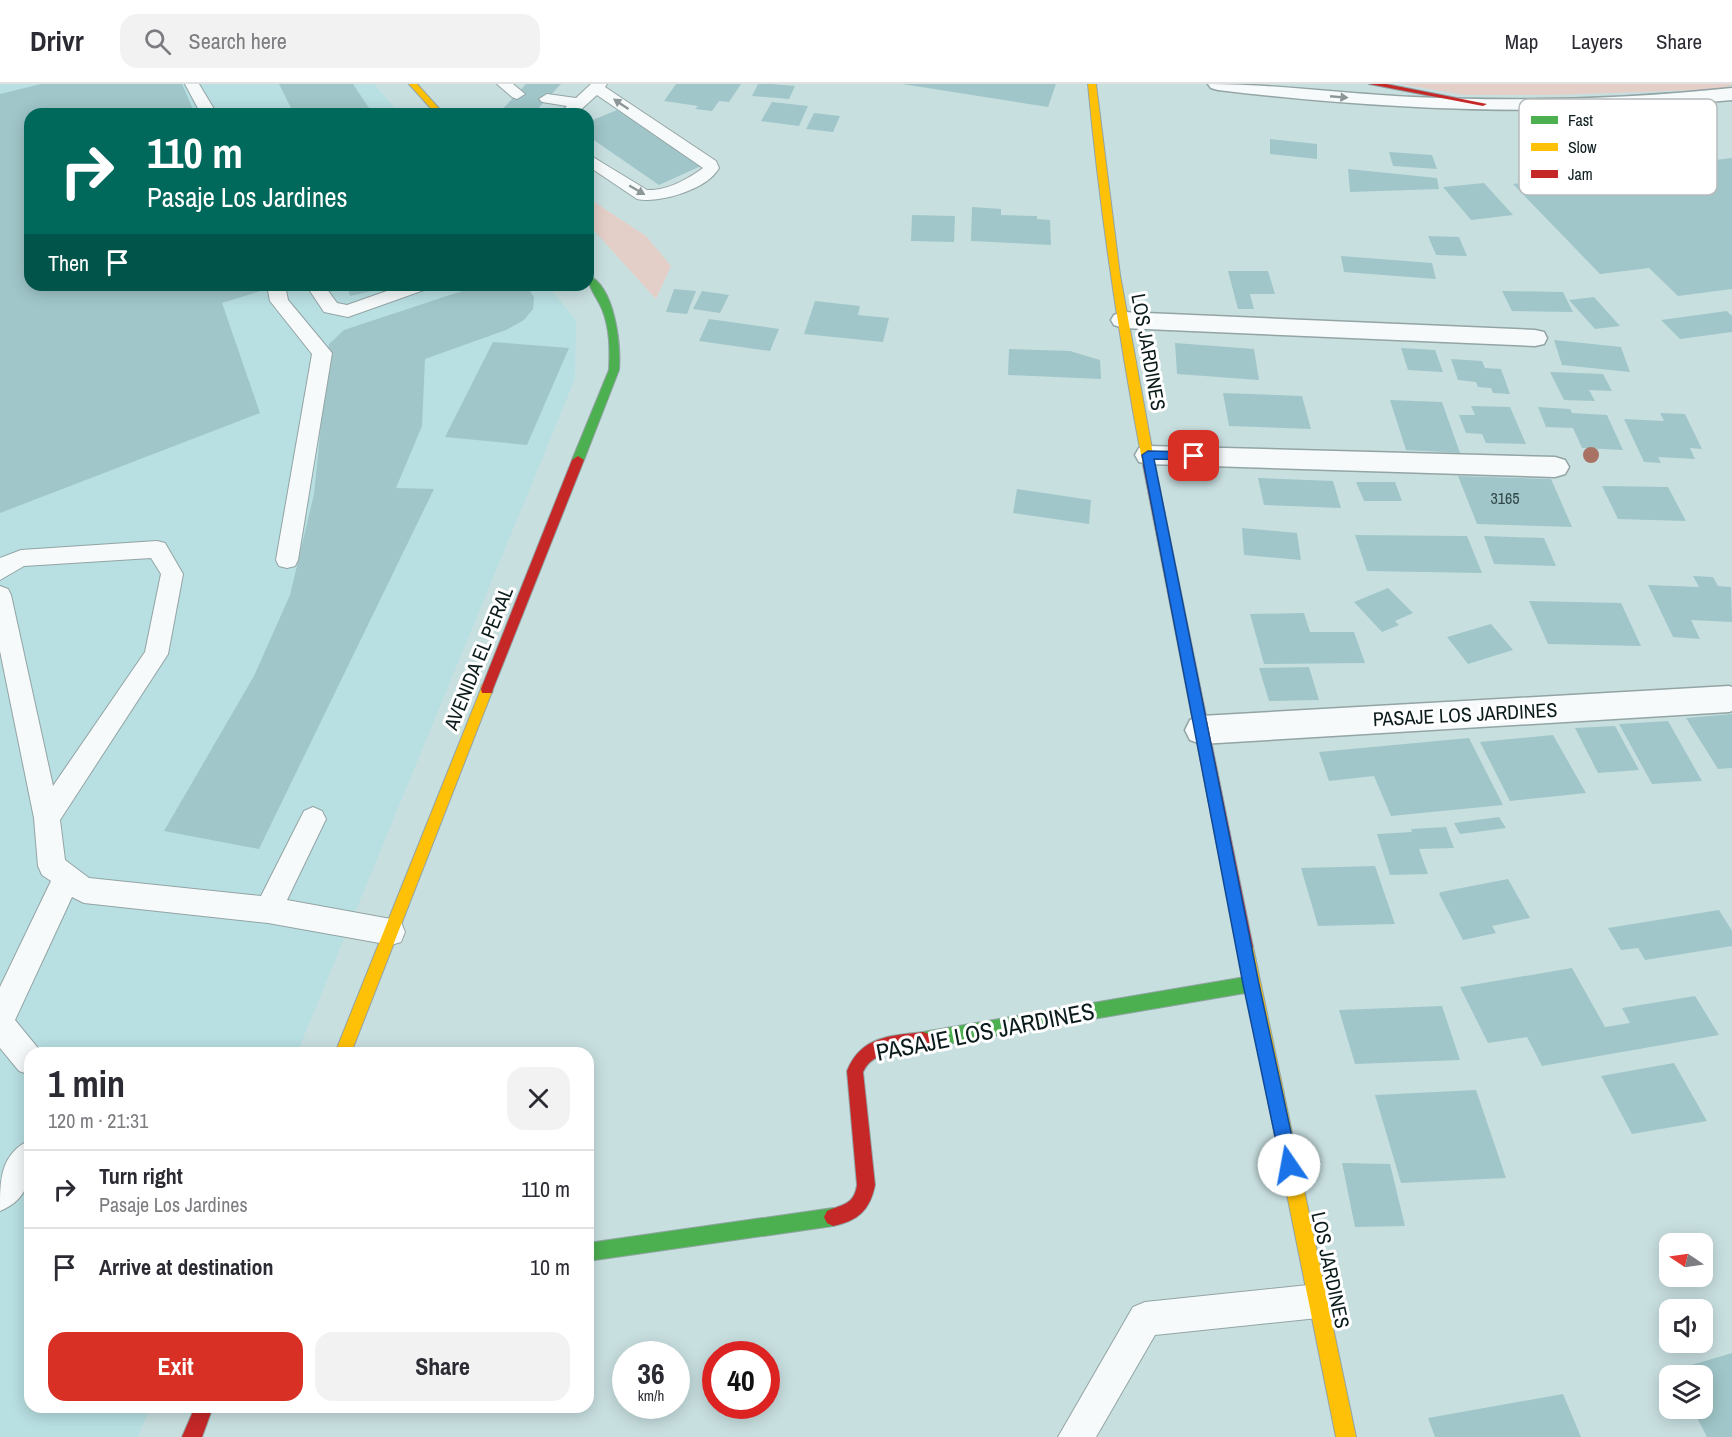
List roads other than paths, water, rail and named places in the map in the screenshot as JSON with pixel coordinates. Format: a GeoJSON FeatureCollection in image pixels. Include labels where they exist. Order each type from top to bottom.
{"type":"FeatureCollection","features":[{"type":"Feature","properties":{"kind":"street"},"geometry":{"type":"LineString","coordinates":[[413,84],[435,108]]}},
{"type":"Feature","properties":{"kind":"street","name":"LOS JARDINES"},"geometry":{"type":"LineString","coordinates":[[1092,84],[1108,233],[1148,455],[1251,984],[1346,1437]]}},
{"type":"Feature","properties":{"kind":"street"},"geometry":{"type":"LineString","coordinates":[[1218,84],[1357,99],[1519,104]]}},
{"type":"Feature","properties":{"kind":"street"},"geometry":{"type":"LineString","coordinates":[[1373,84],[1483,104]]}},
{"type":"Feature","properties":{"kind":"street"},"geometry":{"type":"LineString","coordinates":[[1670,99],[1732,94]]}},
{"type":"Feature","properties":{"kind":"street","name":"AVENIDA EL PERAL"},"geometry":{"type":"LineString","coordinates":[[345,1047],[614,370],[617,348],[611,311],[594,287]]}},
{"type":"Feature","properties":{"kind":"street"},"geometry":{"type":"LineString","coordinates":[[1123,320],[1535,338]]}},
{"type":"Feature","properties":{"kind":"street"},"geometry":{"type":"LineString","coordinates":[[1148,455],[1555,466]]}},
{"type":"Feature","properties":{"kind":"street","name":"PASAJE LOS JARDINES"},"geometry":{"type":"LineString","coordinates":[[1201,730],[1729,699]]}},
{"type":"Feature","properties":{"kind":"street","name":"PASAJE LOS JARDINES"},"geometry":{"type":"LineString","coordinates":[[594,1251],[850,1215],[862,1204],[867,1192],[855,1071],[858,1059],[868,1051],[1251,984]]}},
{"type":"Feature","properties":{"kind":"street"},"geometry":{"type":"LineString","coordinates":[[192,1437],[202,1413]]}},
{"type":"Feature","properties":{"kind":"lane"},"geometry":{"type":"LineString","coordinates":[[192,84],[206,108]]}},
{"type":"Feature","properties":{"kind":"lane"},"geometry":{"type":"LineString","coordinates":[[504,84],[517,94]]}},
{"type":"Feature","properties":{"kind":"lane"},"geometry":{"type":"LineString","coordinates":[[574,108],[598,86],[710,164],[711,168],[709,172],[662,196],[653,196],[644,195],[594,163]]}},
{"type":"Feature","properties":{"kind":"lane"},"geometry":{"type":"LineString","coordinates":[[547,99],[570,108]]}},
{"type":"Feature","properties":{"kind":"lane"},"geometry":{"type":"LineString","coordinates":[[277,291],[279,301],[322,353],[286,560]]}},
{"type":"Feature","properties":{"kind":"lane"},"geometry":{"type":"LineString","coordinates":[[319,291],[330,308]]}},
{"type":"Feature","properties":{"kind":"lane"},"geometry":{"type":"LineString","coordinates":[[294,319],[330,308],[348,311],[404,291]]}},
{"type":"Feature","properties":{"kind":"lane"},"geometry":{"type":"LineString","coordinates":[[0,571],[5,565],[21,558],[157,549],[172,574],[156,654],[47,818]]}},
{"type":"Feature","properties":{"kind":"lane"},"geometry":{"type":"LineString","coordinates":[[0,596],[47,818],[52,866],[84,890],[268,910],[391,932]]}},
{"type":"Feature","properties":{"kind":"lane"},"geometry":{"type":"LineString","coordinates":[[268,910],[313,819]]}},
{"type":"Feature","properties":{"kind":"lane"},"geometry":{"type":"LineString","coordinates":[[0,1019],[67,877]]}},
{"type":"Feature","properties":{"kind":"lane"},"geometry":{"type":"LineString","coordinates":[[0,1024],[24,1053]]}},
{"type":"Feature","properties":{"kind":"lane"},"geometry":{"type":"LineString","coordinates":[[0,1195],[24,1164]]}},
{"type":"Feature","properties":{"kind":"lane"},"geometry":{"type":"LineString","coordinates":[[1076,1437],[1145,1318],[1318,1301]]}}]}
